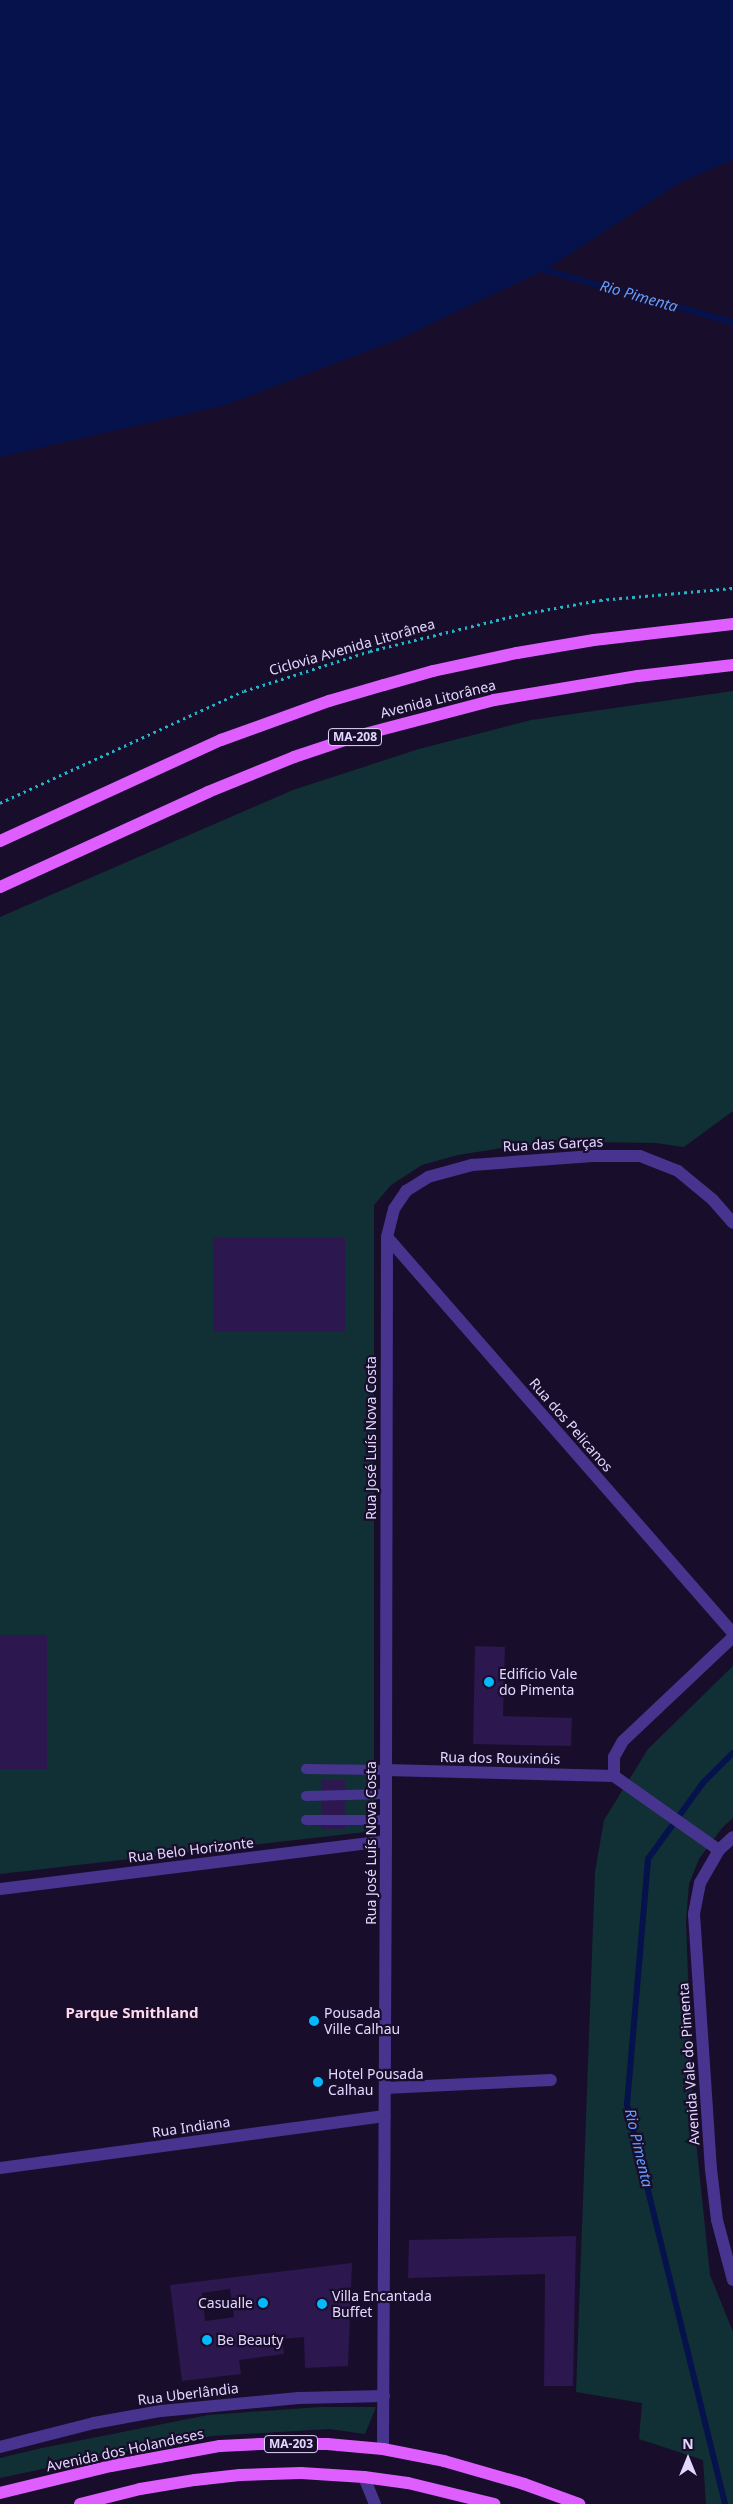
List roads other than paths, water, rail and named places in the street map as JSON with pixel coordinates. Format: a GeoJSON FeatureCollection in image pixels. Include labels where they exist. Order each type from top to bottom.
{"type":"FeatureCollection","features":[{"type":"Feature","properties":{"kind":"main road","name":"Avenida Litorânea"},"geometry":{"type":"LineString","coordinates":[[0,841],[222,740],[320,704],[384,685],[433,671],[555,647],[652,632],[733,624]]}},
{"type":"Feature","properties":{"kind":"main road","name":"Avenida Litorânea"},"geometry":{"type":"LineString","coordinates":[[0,886],[208,792],[294,757],[357,736],[494,700],[629,677],[733,665]]}},
{"type":"Feature","properties":{"kind":"main road","name":"Avenida dos Holandeses"},"geometry":{"type":"LineString","coordinates":[[0,2493],[111,2466],[220,2446],[327,2444],[383,2449],[484,2471],[580,2504]]}},
{"type":"Feature","properties":{"kind":"main road","name":"MA-203"},"geometry":{"type":"LineString","coordinates":[[80,2504],[120,2499],[195,2480],[240,2475],[301,2473],[364,2477],[408,2483],[494,2504]]}},
{"type":"Feature","properties":{"kind":"street","name":"Rua das Garças"},"geometry":{"type":"LineString","coordinates":[[387,1237],[394,1209],[406,1191],[428,1177],[472,1165],[594,1156],[640,1156],[661,1162],[678,1171],[713,1200],[733,1223]]}},
{"type":"Feature","properties":{"kind":"street","name":"Rua dos Pelicanos"},"geometry":{"type":"LineString","coordinates":[[387,1237],[733,1633]]}},
{"type":"Feature","properties":{"kind":"street","name":"Rua José Luís Nova Costa"},"geometry":{"type":"LineString","coordinates":[[383,2449],[387,1237]]}},
{"type":"Feature","properties":{"kind":"street"},"geometry":{"type":"LineString","coordinates":[[719,1850],[614,1776],[614,1757],[623,1741],[733,1637]]}},
{"type":"Feature","properties":{"kind":"street","name":"Rua dos Rouxinóis"},"geometry":{"type":"LineString","coordinates":[[386,1770],[614,1776]]}},
{"type":"Feature","properties":{"kind":"street","name":"Avenida Vale do Pimenta"},"geometry":{"type":"LineString","coordinates":[[733,1837],[719,1850],[697,1891],[694,1926],[710,2169],[717,2220],[733,2280]]}},
{"type":"Feature","properties":{"kind":"street","name":"Rua Belo Horizonte"},"geometry":{"type":"LineString","coordinates":[[0,1889],[386,1841]]}},
{"type":"Feature","properties":{"kind":"street"},"geometry":{"type":"LineString","coordinates":[[385,2088],[551,2080]]}},
{"type":"Feature","properties":{"kind":"street","name":"Rua Indiana"},"geometry":{"type":"LineString","coordinates":[[0,2168],[385,2116]]}},
{"type":"Feature","properties":{"kind":"street","name":"Rua Uberlândia"},"geometry":{"type":"LineString","coordinates":[[0,2447],[94,2424],[161,2411],[271,2400],[384,2396]]}},
{"type":"Feature","properties":{"kind":"street"},"geometry":{"type":"LineString","coordinates":[[364,2477],[375,2504]]}},
{"type":"Feature","properties":{"kind":"lane"},"geometry":{"type":"LineString","coordinates":[[306,1769],[386,1770]]}},
{"type":"Feature","properties":{"kind":"lane"},"geometry":{"type":"LineString","coordinates":[[306,1796],[386,1794]]}},
{"type":"Feature","properties":{"kind":"lane"},"geometry":{"type":"LineString","coordinates":[[306,1820],[386,1820]]}},
{"type":"Feature","properties":{"kind":"waterway","name":"Rio Pimenta"},"geometry":{"type":"LineString","coordinates":[[545,270],[733,322]]}},
{"type":"Feature","properties":{"kind":"waterway","name":"Rio Pimenta"},"geometry":{"type":"LineString","coordinates":[[725,2504],[627,2105],[648,1859],[703,1783],[733,1753]]}},
{"type":"Feature","properties":{"kind":"place","name":"Edifício Vale do Pimenta"},"geometry":{"type":"Point","coordinates":[489,1682]}},
{"type":"Feature","properties":{"kind":"place","name":"Pousada Ville Calhau"},"geometry":{"type":"Point","coordinates":[314,2021]}},
{"type":"Feature","properties":{"kind":"place","name":"Hotel Pousada Calhau"},"geometry":{"type":"Point","coordinates":[318,2082]}},
{"type":"Feature","properties":{"kind":"place","name":"Casualle"},"geometry":{"type":"Point","coordinates":[263,2303]}},
{"type":"Feature","properties":{"kind":"place","name":"Villa Encantada Buffet"},"geometry":{"type":"Point","coordinates":[322,2304]}},
{"type":"Feature","properties":{"kind":"place","name":"Be Beauty"},"geometry":{"type":"Point","coordinates":[207,2340]}},
{"type":"Feature","properties":{"kind":"district","name":"Parque Smithland"},"geometry":{"type":"Point","coordinates":[132,2013]}}]}
